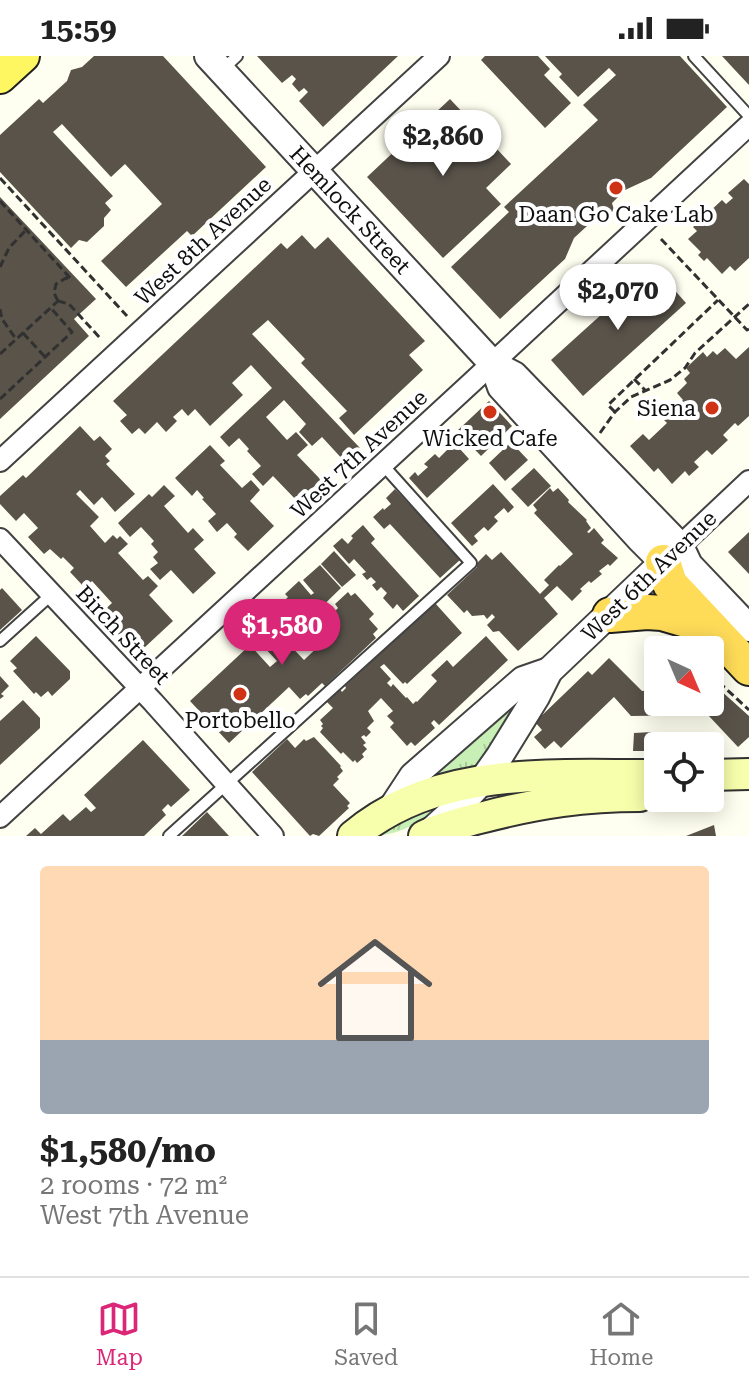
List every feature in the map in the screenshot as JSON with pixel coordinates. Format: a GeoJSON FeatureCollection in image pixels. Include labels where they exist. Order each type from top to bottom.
{"type":"FeatureCollection","features":[{"type":"Feature","properties":{"kind":"highway"},"geometry":{"type":"LineString","coordinates":[[677,558],[670,584],[726,630],[749,668]]}},
{"type":"Feature","properties":{"kind":"highway"},"geometry":{"type":"LineString","coordinates":[[610,615],[662,613],[726,630]]}},
{"type":"Feature","properties":{"kind":"main road"},"geometry":{"type":"LineString","coordinates":[[0,77],[23,56]]}},
{"type":"Feature","properties":{"kind":"main road"},"geometry":{"type":"LineString","coordinates":[[724,775],[749,774]]}},
{"type":"Feature","properties":{"kind":"main road"},"geometry":{"type":"LineString","coordinates":[[390,811],[420,797],[482,781],[522,776],[644,775]]}},
{"type":"Feature","properties":{"kind":"main road"},"geometry":{"type":"LineString","coordinates":[[724,795],[749,795]]}},
{"type":"Feature","properties":{"kind":"main road"},"geometry":{"type":"LineString","coordinates":[[427,835],[505,811],[561,800],[644,796]]}},
{"type":"Feature","properties":{"kind":"main road","name":"West 6th Avenue"},"geometry":{"type":"LineString","coordinates":[[353,836],[390,811]]}},
{"type":"Feature","properties":{"kind":"street","name":"West 8th Avenue"},"geometry":{"type":"LineString","coordinates":[[0,461],[439,56]]}},
{"type":"Feature","properties":{"kind":"street","name":"Hemlock Street"},"geometry":{"type":"LineString","coordinates":[[222,61],[314,171],[493,364],[501,387],[640,539],[677,558]]}},
{"type":"Feature","properties":{"kind":"street","name":"West 7th Avenue"},"geometry":{"type":"LineString","coordinates":[[0,817],[749,125]]}},
{"type":"Feature","properties":{"kind":"street","name":"West 6th Avenue"},"geometry":{"type":"LineString","coordinates":[[427,835],[482,781],[549,671],[677,558],[749,481]]}},
{"type":"Feature","properties":{"kind":"street","name":"Birch Street"},"geometry":{"type":"LineString","coordinates":[[0,539],[273,836]]}},
{"type":"Feature","properties":{"kind":"street","name":"West 6th Avenue"},"geometry":{"type":"LineString","coordinates":[[390,811],[413,776],[523,680],[549,671]]}},
{"type":"Feature","properties":{"kind":"lane"},"geometry":{"type":"LineString","coordinates":[[694,56],[749,116]]}},
{"type":"Feature","properties":{"kind":"lane"},"geometry":{"type":"LineString","coordinates":[[169,836],[471,563],[383,465]]}},
{"type":"Feature","properties":{"kind":"lane"},"geometry":{"type":"LineString","coordinates":[[0,641],[52,594]]}},
{"type":"Feature","properties":{"kind":"path"},"geometry":{"type":"LineString","coordinates":[[0,178],[127,316]]}},
{"type":"Feature","properties":{"kind":"path"},"geometry":{"type":"LineString","coordinates":[[0,201],[72,280],[66,278],[56,284],[54,293],[58,301],[69,304],[101,339]]}},
{"type":"Feature","properties":{"kind":"path"},"geometry":{"type":"LineString","coordinates":[[0,267],[9,248],[26,230]]}},
{"type":"Feature","properties":{"kind":"path"},"geometry":{"type":"LineString","coordinates":[[661,239],[749,329]]}},
{"type":"Feature","properties":{"kind":"path"},"geometry":{"type":"LineString","coordinates":[[615,412],[608,405],[718,300]]}},
{"type":"Feature","properties":{"kind":"path"},"geometry":{"type":"LineString","coordinates":[[0,354],[58,301]]}},
{"type":"Feature","properties":{"kind":"path"},"geometry":{"type":"LineString","coordinates":[[598,435],[631,397],[670,380],[749,304]]}},
{"type":"Feature","properties":{"kind":"path"},"geometry":{"type":"LineString","coordinates":[[0,399],[72,332],[50,307]]}},
{"type":"Feature","properties":{"kind":"path"},"geometry":{"type":"LineString","coordinates":[[0,309],[2,319],[16,339]]}},
{"type":"Feature","properties":{"kind":"path"},"geometry":{"type":"LineString","coordinates":[[23,333],[45,357]]}},
{"type":"Feature","properties":{"kind":"path"},"geometry":{"type":"LineString","coordinates":[[634,379],[645,390]]}},
{"type":"Feature","properties":{"kind":"path"},"geometry":{"type":"LineString","coordinates":[[724,687],[749,710]]}},
{"type":"Feature","properties":{"kind":"green space"},"geometry":{"type":"Polygon","coordinates":[[[531,687],[483,767],[419,784],[531,687]]]}},
{"type":"Feature","properties":{"kind":"green space"},"geometry":{"type":"Polygon","coordinates":[[[454,797],[404,829],[370,836],[454,797]]]}},
{"type":"Feature","properties":{"kind":"building"},"geometry":{"type":"Polygon","coordinates":[[[94,56],[163,56],[266,167],[192,236],[187,231],[126,287],[101,261],[162,204],[125,164],[111,177],[62,124],[53,132],[113,196],[105,203],[111,210],[104,218],[104,226],[87,242],[79,240],[71,248],[0,172],[0,135],[39,99],[43,103],[67,81],[71,70],[82,67],[94,56]]]}},
{"type":"Feature","properties":{"kind":"building"},"geometry":{"type":"Polygon","coordinates":[[[257,56],[398,56],[323,127],[299,101],[308,92],[304,88],[299,92],[292,84],[296,79],[292,75],[282,83],[257,56]]]}},
{"type":"Feature","properties":{"kind":"building"},"geometry":{"type":"Polygon","coordinates":[[[485,56],[538,56],[550,69],[544,75],[571,103],[545,128],[481,60],[485,56]]]}},
{"type":"Feature","properties":{"kind":"building"},"geometry":{"type":"Polygon","coordinates":[[[545,56],[680,56],[727,107],[651,178],[625,190],[612,203],[614,210],[610,215],[599,215],[574,238],[565,259],[500,319],[451,267],[509,212],[504,207],[598,120],[583,105],[616,75],[609,68],[578,97],[545,56]]]}},
{"type":"Feature","properties":{"kind":"building"},"geometry":{"type":"Polygon","coordinates":[[[722,56],[749,56],[749,85],[734,69],[722,56]]]}},
{"type":"Feature","properties":{"kind":"building"},"geometry":{"type":"Polygon","coordinates":[[[450,99],[511,164],[486,188],[501,204],[443,258],[367,177],[450,99]]]}},
{"type":"Feature","properties":{"kind":"building"},"geometry":{"type":"Polygon","coordinates":[[[744,179],[749,184],[749,258],[735,271],[730,266],[722,274],[707,258],[704,261],[698,255],[701,252],[688,239],[697,231],[693,227],[722,200],[726,204],[733,198],[728,193],[744,179]]]}},
{"type":"Feature","properties":{"kind":"building"},"geometry":{"type":"Polygon","coordinates":[[[0,197],[96,299],[74,319],[89,336],[0,419],[0,197]]]}},
{"type":"Feature","properties":{"kind":"building"},"geometry":{"type":"Polygon","coordinates":[[[302,235],[315,249],[328,237],[425,341],[409,355],[423,370],[354,435],[339,418],[347,411],[301,363],[305,359],[268,320],[252,334],[360,448],[345,462],[322,437],[312,446],[299,432],[306,424],[284,400],[266,417],[287,440],[296,432],[308,445],[297,455],[321,480],[298,502],[273,476],[263,486],[252,474],[261,466],[239,438],[229,447],[220,437],[272,388],[251,365],[232,383],[243,395],[210,426],[195,409],[188,416],[182,409],[173,417],[177,421],[166,432],[157,422],[145,434],[139,428],[132,434],[120,421],[127,415],[113,401],[281,243],[287,249],[302,235]]]}},
{"type":"Feature","properties":{"kind":"building"},"geometry":{"type":"Polygon","coordinates":[[[654,267],[686,303],[583,396],[551,360],[654,267]]]}},
{"type":"Feature","properties":{"kind":"building","name":"Siena"},"geometry":{"type":"Polygon","coordinates":[[[749,347],[749,416],[738,426],[735,423],[723,435],[728,440],[712,455],[707,450],[694,462],[699,467],[689,476],[685,471],[672,484],[658,468],[654,472],[630,446],[643,434],[649,440],[667,423],[663,419],[683,400],[677,393],[687,383],[684,379],[690,373],[686,368],[703,352],[707,357],[713,351],[717,355],[725,348],[736,359],[749,347]]]}},
{"type":"Feature","properties":{"kind":"building"},"geometry":{"type":"Polygon","coordinates":[[[489,401],[512,426],[481,456],[457,431],[489,401]]]}},
{"type":"Feature","properties":{"kind":"building"},"geometry":{"type":"Polygon","coordinates":[[[80,426],[94,441],[100,436],[112,449],[105,456],[110,461],[106,464],[135,494],[115,512],[102,497],[94,505],[80,490],[76,494],[99,517],[90,526],[105,543],[113,535],[117,539],[120,536],[128,544],[118,553],[143,580],[148,576],[158,586],[149,595],[173,621],[144,648],[126,629],[119,635],[100,614],[112,603],[92,581],[85,588],[70,572],[74,568],[63,557],[61,559],[50,549],[44,554],[28,537],[38,528],[24,513],[16,521],[0,504],[0,496],[23,475],[26,478],[80,426]]]}},
{"type":"Feature","properties":{"kind":"building"},"geometry":{"type":"Polygon","coordinates":[[[451,439],[469,459],[427,498],[409,478],[415,472],[418,476],[428,467],[424,464],[435,454],[439,458],[449,448],[445,444],[451,439]]]}},
{"type":"Feature","properties":{"kind":"building"},"geometry":{"type":"Polygon","coordinates":[[[511,442],[528,460],[505,481],[489,463],[511,442]]]}},
{"type":"Feature","properties":{"kind":"building"},"geometry":{"type":"Polygon","coordinates":[[[210,445],[225,461],[220,465],[242,488],[251,480],[260,490],[250,501],[274,526],[248,551],[234,537],[237,534],[227,523],[217,532],[208,521],[216,514],[204,498],[197,490],[192,496],[175,478],[210,445]]]}},
{"type":"Feature","properties":{"kind":"building"},"geometry":{"type":"Polygon","coordinates":[[[534,468],[551,486],[528,507],[511,489],[534,468]]]}},
{"type":"Feature","properties":{"kind":"building"},"geometry":{"type":"Polygon","coordinates":[[[493,484],[514,507],[508,513],[504,508],[494,517],[498,521],[488,531],[484,527],[474,536],[478,541],[472,546],[451,523],[493,484]]]}},
{"type":"Feature","properties":{"kind":"building"},"geometry":{"type":"Polygon","coordinates":[[[164,485],[175,496],[164,506],[188,533],[193,528],[204,540],[194,549],[216,573],[193,594],[171,570],[160,580],[150,569],[158,563],[153,557],[158,552],[151,544],[154,541],[141,527],[130,537],[118,523],[149,494],[152,497],[164,485]]]}},
{"type":"Feature","properties":{"kind":"building"},"geometry":{"type":"Polygon","coordinates":[[[550,488],[553,492],[558,488],[587,520],[591,528],[587,532],[594,528],[604,540],[601,543],[618,558],[599,571],[602,574],[580,589],[582,591],[572,601],[557,586],[544,598],[558,614],[518,651],[499,631],[493,632],[487,625],[495,617],[492,614],[487,619],[484,615],[472,616],[467,610],[464,613],[447,595],[477,567],[475,565],[486,554],[492,560],[501,552],[540,594],[549,585],[544,580],[573,554],[534,513],[537,510],[533,505],[550,488]]]}},
{"type":"Feature","properties":{"kind":"building"},"geometry":{"type":"Polygon","coordinates":[[[395,489],[461,559],[440,578],[390,524],[384,529],[373,517],[391,504],[386,498],[395,489]]]}},
{"type":"Feature","properties":{"kind":"building"},"geometry":{"type":"Polygon","coordinates":[[[363,525],[375,539],[371,543],[419,596],[403,611],[397,604],[393,609],[383,598],[387,593],[381,587],[377,591],[372,585],[376,582],[371,577],[367,580],[362,574],[366,572],[354,559],[349,564],[333,546],[342,538],[348,544],[353,538],[351,536],[363,525]]]}},
{"type":"Feature","properties":{"kind":"building"},"geometry":{"type":"Polygon","coordinates":[[[749,532],[749,574],[728,552],[749,532]]]}},
{"type":"Feature","properties":{"kind":"building"},"geometry":{"type":"Polygon","coordinates":[[[334,551],[356,575],[342,587],[321,564],[334,551]]]}},
{"type":"Feature","properties":{"kind":"building"},"geometry":{"type":"Polygon","coordinates":[[[320,565],[341,588],[305,623],[295,613],[297,611],[285,594],[299,581],[311,595],[314,593],[303,580],[320,565]]]}},
{"type":"Feature","properties":{"kind":"building"},"geometry":{"type":"Polygon","coordinates":[[[2,588],[22,610],[0,630],[0,590],[2,588]]]}},
{"type":"Feature","properties":{"kind":"building"},"geometry":{"type":"Polygon","coordinates":[[[348,592],[351,596],[355,593],[374,614],[369,619],[378,629],[373,634],[376,638],[325,686],[322,683],[308,696],[306,694],[300,699],[289,687],[229,743],[190,701],[250,645],[270,667],[277,661],[247,629],[274,604],[296,626],[283,638],[304,660],[339,627],[331,619],[337,614],[335,604],[348,592]]]}},
{"type":"Feature","properties":{"kind":"building"},"geometry":{"type":"Polygon","coordinates":[[[435,603],[462,633],[407,684],[403,684],[384,664],[380,667],[391,679],[387,683],[391,687],[393,684],[413,704],[417,702],[437,681],[431,675],[447,660],[453,667],[486,636],[508,660],[439,725],[434,720],[431,723],[435,728],[415,746],[411,742],[407,746],[390,727],[394,723],[387,716],[393,711],[381,698],[368,711],[374,721],[367,728],[371,732],[361,737],[367,749],[362,754],[364,757],[357,763],[355,760],[353,762],[320,732],[323,724],[320,720],[333,708],[327,702],[340,689],[342,692],[435,603]]]}},
{"type":"Feature","properties":{"kind":"building"},"geometry":{"type":"Polygon","coordinates":[[[36,636],[70,671],[70,679],[52,696],[48,691],[41,697],[36,692],[34,694],[13,671],[17,668],[10,661],[36,636]]]}},
{"type":"Feature","properties":{"kind":"building"},"geometry":{"type":"Polygon","coordinates":[[[609,658],[644,691],[644,716],[631,716],[614,697],[561,748],[554,741],[545,749],[534,737],[542,730],[535,722],[588,671],[592,675],[609,658]]]}},
{"type":"Feature","properties":{"kind":"building"},"geometry":{"type":"Polygon","coordinates":[[[0,676],[9,686],[0,699],[0,676]]]}},
{"type":"Feature","properties":{"kind":"building"},"geometry":{"type":"Polygon","coordinates":[[[724,694],[749,716],[749,737],[738,747],[709,716],[724,716],[724,694]]]}},
{"type":"Feature","properties":{"kind":"building"},"geometry":{"type":"Polygon","coordinates":[[[23,700],[40,718],[40,728],[0,765],[0,721],[23,700]]]}},
{"type":"Feature","properties":{"kind":"building"},"geometry":{"type":"Polygon","coordinates":[[[644,732],[644,751],[633,751],[634,733],[644,732]]]}},
{"type":"Feature","properties":{"kind":"building"},"geometry":{"type":"Polygon","coordinates":[[[314,737],[341,766],[343,771],[333,785],[350,803],[349,808],[319,836],[310,836],[252,772],[287,739],[295,748],[304,739],[314,737]]]}},
{"type":"Feature","properties":{"kind":"building"},"geometry":{"type":"Polygon","coordinates":[[[143,740],[190,790],[171,807],[168,804],[162,810],[166,815],[144,836],[26,836],[35,828],[41,834],[63,814],[70,821],[86,807],[91,812],[96,808],[84,795],[143,740]]]}},
{"type":"Feature","properties":{"kind":"building"},"geometry":{"type":"Polygon","coordinates":[[[207,812],[229,836],[182,836],[207,812]]]}},
{"type":"Feature","properties":{"kind":"building"},"geometry":{"type":"Polygon","coordinates":[[[714,825],[716,836],[686,836],[714,825]]]}},
{"type":"Feature","properties":{"kind":"place","name":"Daan Go Cake Lab"},"geometry":{"type":"Point","coordinates":[616,188]}},
{"type":"Feature","properties":{"kind":"place","name":"Siena"},"geometry":{"type":"Point","coordinates":[712,408]}},
{"type":"Feature","properties":{"kind":"place","name":"Wicked Cafe"},"geometry":{"type":"Point","coordinates":[490,412]}},
{"type":"Feature","properties":{"kind":"place","name":"Portobello"},"geometry":{"type":"Point","coordinates":[240,694]}}]}
